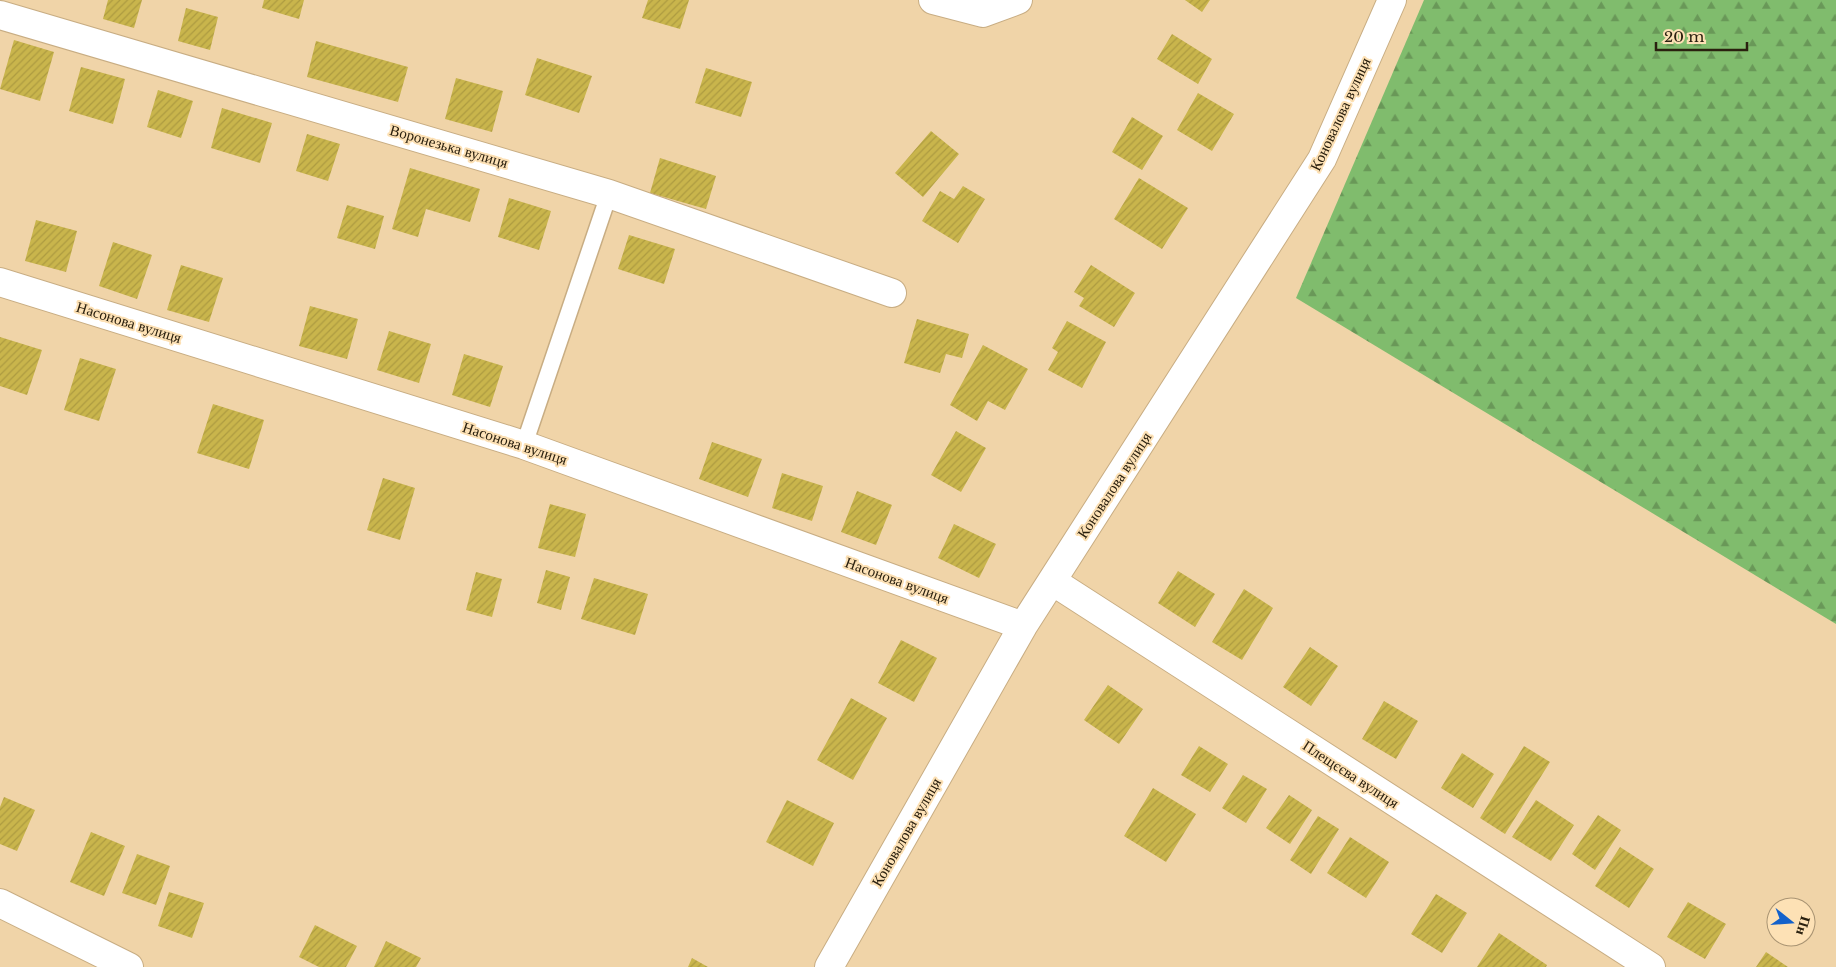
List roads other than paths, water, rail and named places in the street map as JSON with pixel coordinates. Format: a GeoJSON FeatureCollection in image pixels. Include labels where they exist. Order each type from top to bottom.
{"type":"FeatureCollection","features":[{"type":"Feature","properties":{"kind":"street"},"geometry":{"type":"LineString","coordinates":[[933,0],[983,13],[1018,0]]}},
{"type":"Feature","properties":{"kind":"street","name":"Коновалова вулиця"},"geometry":{"type":"LineString","coordinates":[[829,967],[1024,626],[1322,158],[1392,0]]}},
{"type":"Feature","properties":{"kind":"street","name":"Воронезька вулиця"},"geometry":{"type":"LineString","coordinates":[[0,14],[609,194],[892,293]]}},
{"type":"Feature","properties":{"kind":"street","name":"Насонова вулиця"},"geometry":{"type":"LineString","coordinates":[[0,282],[524,444],[1024,626]]}},
{"type":"Feature","properties":{"kind":"street","name":"Плещєєва вулиця"},"geometry":{"type":"LineString","coordinates":[[1052,582],[1651,967]]}},
{"type":"Feature","properties":{"kind":"street"},"geometry":{"type":"LineString","coordinates":[[0,903],[129,967]]}},
{"type":"Feature","properties":{"kind":"lane"},"geometry":{"type":"LineString","coordinates":[[524,444],[609,194]]}}]}
